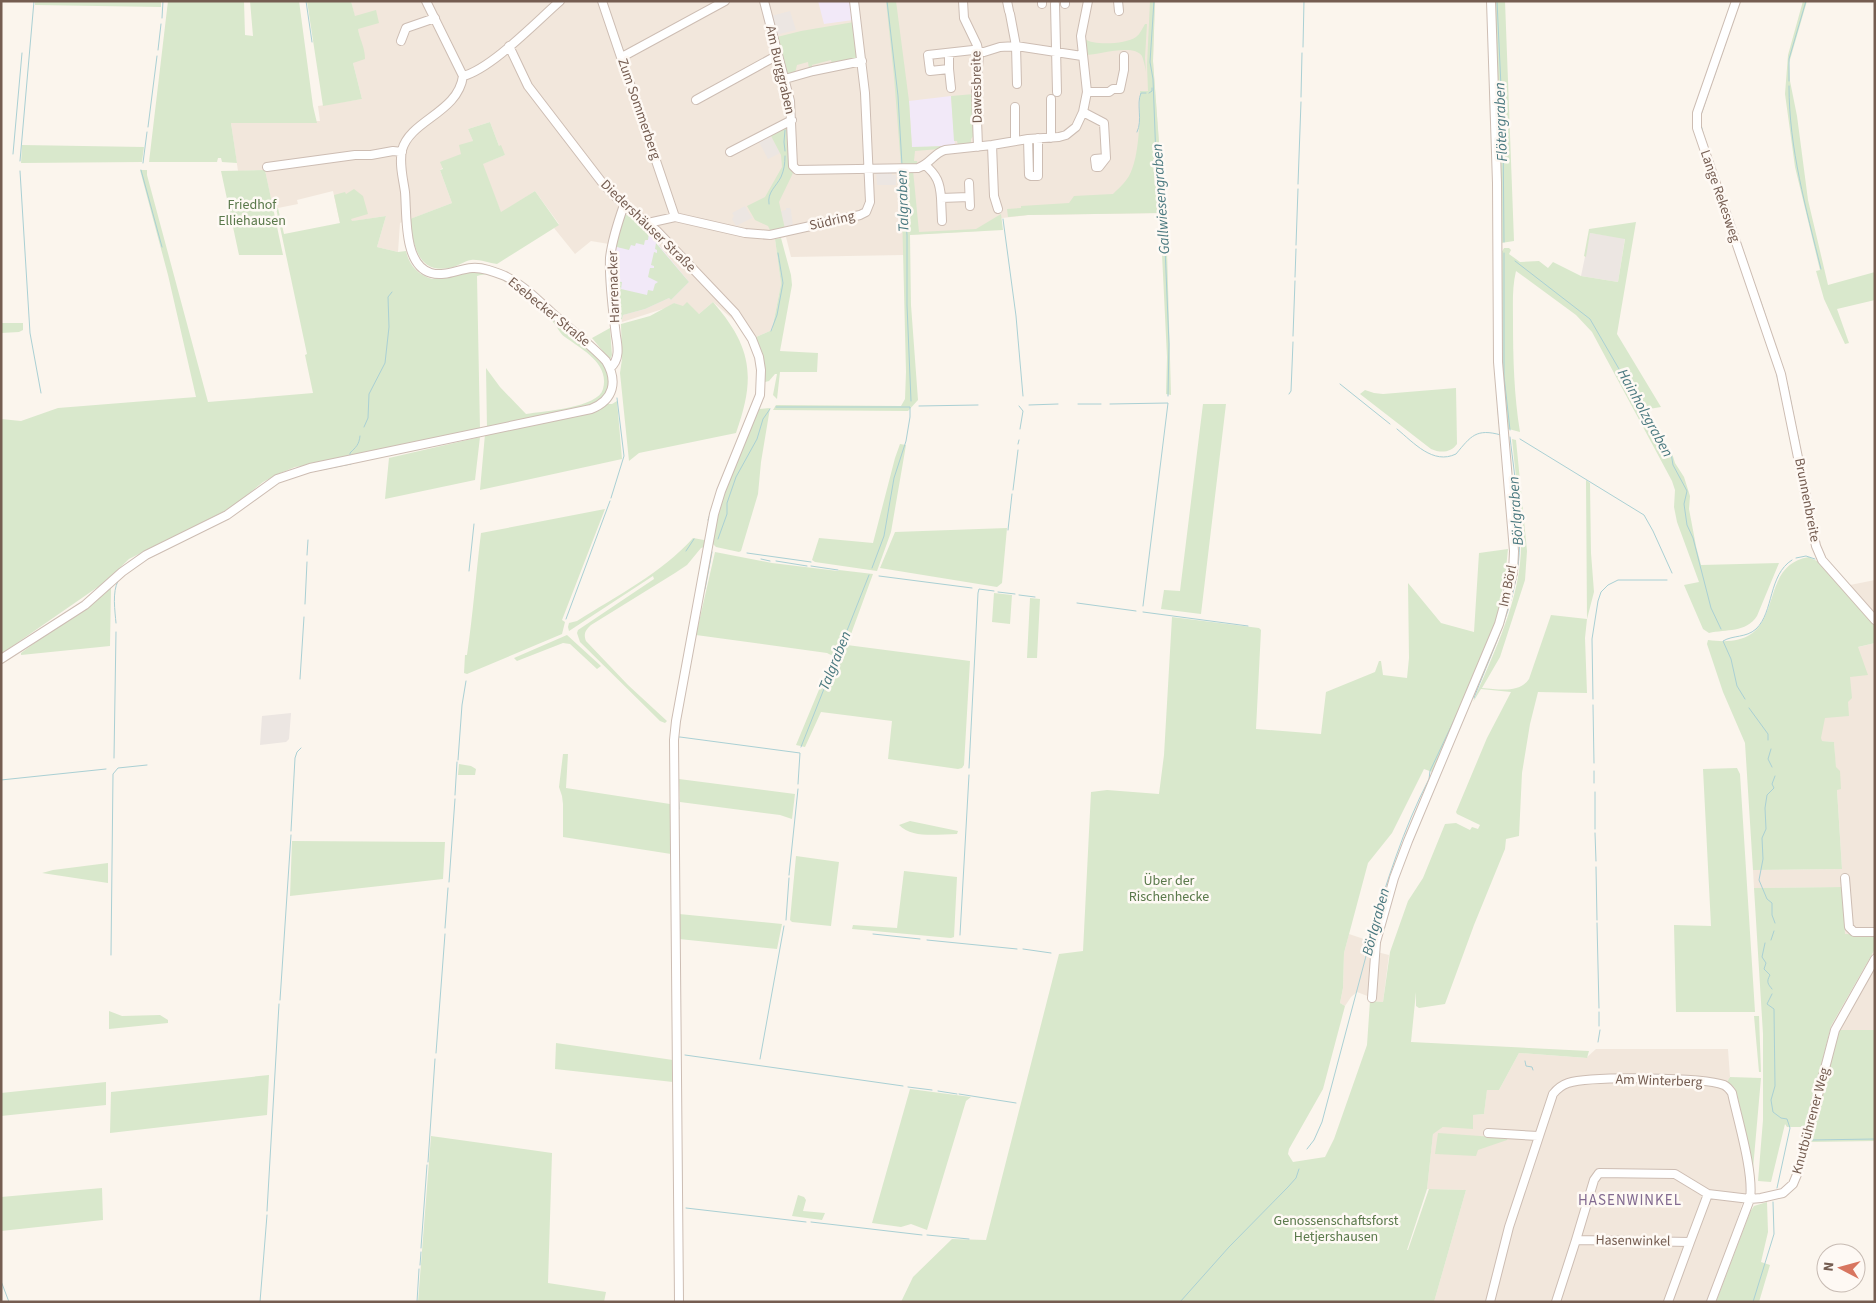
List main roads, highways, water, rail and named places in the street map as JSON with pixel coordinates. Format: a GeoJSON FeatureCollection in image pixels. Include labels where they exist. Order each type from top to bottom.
{"type":"FeatureCollection","features":[{"type":"Feature","properties":{"kind":"waterway"},"geometry":{"type":"LineString","coordinates":[[20,161],[34,1]]}},
{"type":"Feature","properties":{"kind":"waterway"},"geometry":{"type":"LineString","coordinates":[[162,18],[163,1]]}},
{"type":"Feature","properties":{"kind":"waterway"},"geometry":{"type":"LineString","coordinates":[[306,1],[312,42]]}},
{"type":"Feature","properties":{"kind":"waterway","name":"Talgraben"},"geometry":{"type":"LineString","coordinates":[[887,1],[898,96],[902,165]]}},
{"type":"Feature","properties":{"kind":"waterway","name":"Gallwiesengraben"},"geometry":{"type":"LineString","coordinates":[[1154,1],[1150,62],[1153,79],[1156,159],[1160,181],[1165,247],[1169,344],[1168,396]]}},
{"type":"Feature","properties":{"kind":"waterway"},"geometry":{"type":"LineString","coordinates":[[1303,47],[1304,1]]}},
{"type":"Feature","properties":{"kind":"waterway","name":"Flötergraben"},"geometry":{"type":"LineString","coordinates":[[1497,1],[1503,129],[1504,242]]}},
{"type":"Feature","properties":{"kind":"waterway"},"geometry":{"type":"LineString","coordinates":[[1713,80],[1740,1]]}},
{"type":"Feature","properties":{"kind":"waterway"},"geometry":{"type":"LineString","coordinates":[[1789,81],[1789,59],[1806,1]]}},
{"type":"Feature","properties":{"kind":"waterway"},"geometry":{"type":"LineString","coordinates":[[158,50],[161,24]]}},
{"type":"Feature","properties":{"kind":"waterway"},"geometry":{"type":"LineString","coordinates":[[13,154],[22,53]]}},
{"type":"Feature","properties":{"kind":"waterway"},"geometry":{"type":"LineString","coordinates":[[1301,97],[1302,53]]}},
{"type":"Feature","properties":{"kind":"waterway"},"geometry":{"type":"LineString","coordinates":[[148,127],[157,56]]}},
{"type":"Feature","properties":{"kind":"waterway"},"geometry":{"type":"LineString","coordinates":[[1701,115],[1711,85]]}},
{"type":"Feature","properties":{"kind":"waterway"},"geometry":{"type":"LineString","coordinates":[[1789,86],[1795,156],[1821,269]]}},
{"type":"Feature","properties":{"kind":"waterway","name":"Gallwiesengraben"},"geometry":{"type":"LineString","coordinates":[[1149,93],[1152,91],[1152,88]]}},
{"type":"Feature","properties":{"kind":"waterway"},"geometry":{"type":"LineString","coordinates":[[1137,132],[1139,127],[1140,97],[1141,93],[1146,93]]}},
{"type":"Feature","properties":{"kind":"waterway"},"geometry":{"type":"LineString","coordinates":[[1298,184],[1301,102]]}},
{"type":"Feature","properties":{"kind":"waterway"},"geometry":{"type":"LineString","coordinates":[[1701,124],[1703,133]]}},
{"type":"Feature","properties":{"kind":"waterway"},"geometry":{"type":"LineString","coordinates":[[785,130],[785,151]]}},
{"type":"Feature","properties":{"kind":"waterway"},"geometry":{"type":"LineString","coordinates":[[143,163],[147,132]]}},
{"type":"Feature","properties":{"kind":"waterway"},"geometry":{"type":"LineString","coordinates":[[1704,136],[1720,184]]}},
{"type":"Feature","properties":{"kind":"waterway"},"geometry":{"type":"LineString","coordinates":[[769,204],[769,196],[783,172],[785,156]]}},
{"type":"Feature","properties":{"kind":"waterway"},"geometry":{"type":"LineString","coordinates":[[141,170],[162,247]]}},
{"type":"Feature","properties":{"kind":"waterway"},"geometry":{"type":"LineString","coordinates":[[20,171],[30,333],[41,393]]}},
{"type":"Feature","properties":{"kind":"waterway","name":"Talgraben"},"geometry":{"type":"LineString","coordinates":[[902,171],[907,235],[907,305],[911,401]]}},
{"type":"Feature","properties":{"kind":"waterway"},"geometry":{"type":"LineString","coordinates":[[1296,245],[1298,189]]}},
{"type":"Feature","properties":{"kind":"waterway"},"geometry":{"type":"LineString","coordinates":[[1723,192],[1749,268]]}},
{"type":"Feature","properties":{"kind":"waterway"},"geometry":{"type":"LineString","coordinates":[[1003,219],[1016,316],[1023,396]]}},
{"type":"Feature","properties":{"kind":"waterway"},"geometry":{"type":"LineString","coordinates":[[1295,277],[1296,249]]}},
{"type":"Feature","properties":{"kind":"waterway"},"geometry":{"type":"LineString","coordinates":[[771,331],[777,315],[783,283],[778,253]]}},
{"type":"Feature","properties":{"kind":"waterway","name":"Börlgraben"},"geometry":{"type":"LineString","coordinates":[[1504,253],[1504,376],[1510,430]]}},
{"type":"Feature","properties":{"kind":"waterway","name":"Hainholzgraben"},"geometry":{"type":"LineString","coordinates":[[1515,261],[1590,319],[1637,400],[1645,410],[1649,427],[1665,442],[1671,453],[1673,465],[1687,491],[1684,504],[1687,525],[1693,538],[1711,608],[1721,629]]}},
{"type":"Feature","properties":{"kind":"waterway"},"geometry":{"type":"LineString","coordinates":[[1750,272],[1762,305]]}},
{"type":"Feature","properties":{"kind":"waterway"},"geometry":{"type":"LineString","coordinates":[[1293,336],[1295,281]]}},
{"type":"Feature","properties":{"kind":"waterway"},"geometry":{"type":"LineString","coordinates":[[364,427],[368,418],[369,394],[385,363],[389,327],[388,297],[392,292]]}},
{"type":"Feature","properties":{"kind":"waterway"},"geometry":{"type":"LineString","coordinates":[[1763,308],[1773,340]]}},
{"type":"Feature","properties":{"kind":"waterway"},"geometry":{"type":"LineString","coordinates":[[1289,394],[1291,391],[1293,342]]}},
{"type":"Feature","properties":{"kind":"waterway"},"geometry":{"type":"LineString","coordinates":[[1776,371],[1778,380]]}},
{"type":"Feature","properties":{"kind":"waterway"},"geometry":{"type":"LineString","coordinates":[[1496,379],[1499,423]]}},
{"type":"Feature","properties":{"kind":"waterway"},"geometry":{"type":"LineString","coordinates":[[1340,384],[1390,424]]}},
{"type":"Feature","properties":{"kind":"waterway"},"geometry":{"type":"LineString","coordinates":[[1788,387],[1796,428]]}},
{"type":"Feature","properties":{"kind":"waterway"},"geometry":{"type":"LineString","coordinates":[[611,498],[624,456],[617,398]]}},
{"type":"Feature","properties":{"kind":"waterway","name":"Gallwiesengraben"},"geometry":{"type":"LineString","coordinates":[[1110,404],[1168,403],[1143,606]]}},
{"type":"Feature","properties":{"kind":"waterway"},"geometry":{"type":"LineString","coordinates":[[1029,405],[1058,404]]}},
{"type":"Feature","properties":{"kind":"waterway"},"geometry":{"type":"LineString","coordinates":[[1078,404],[1101,404]]}},
{"type":"Feature","properties":{"kind":"waterway"},"geometry":{"type":"LineString","coordinates":[[919,406],[978,405]]}},
{"type":"Feature","properties":{"kind":"waterway"},"geometry":{"type":"LineString","coordinates":[[1019,406],[1023,411],[1020,429]]}},
{"type":"Feature","properties":{"kind":"waterway","name":"Talgraben"},"geometry":{"type":"LineString","coordinates":[[776,407],[910,407],[906,441],[894,478],[884,536],[872,568]]}},
{"type":"Feature","properties":{"kind":"waterway"},"geometry":{"type":"LineString","coordinates":[[718,539],[727,514],[727,503],[736,477],[757,439],[763,419],[770,409]]}},
{"type":"Feature","properties":{"kind":"waterway"},"geometry":{"type":"LineString","coordinates":[[1397,429],[1424,451],[1439,457],[1448,457],[1456,454],[1470,438],[1480,433],[1486,432],[1501,435]]}},
{"type":"Feature","properties":{"kind":"waterway"},"geometry":{"type":"LineString","coordinates":[[1797,432],[1799,441]]}},
{"type":"Feature","properties":{"kind":"waterway"},"geometry":{"type":"LineString","coordinates":[[350,456],[350,453],[358,444],[360,436]]}},
{"type":"Feature","properties":{"kind":"waterway","name":"Börlgraben"},"geometry":{"type":"LineString","coordinates":[[1474,698],[1498,639],[1513,595],[1519,562],[1518,508],[1510,437]]}},
{"type":"Feature","properties":{"kind":"waterway"},"geometry":{"type":"LineString","coordinates":[[1520,439],[1644,515],[1672,573]]}},
{"type":"Feature","properties":{"kind":"waterway"},"geometry":{"type":"LineString","coordinates":[[1018,444],[1019,440]]}},
{"type":"Feature","properties":{"kind":"waterway"},"geometry":{"type":"LineString","coordinates":[[1013,490],[1018,450]]}},
{"type":"Feature","properties":{"kind":"waterway"},"geometry":{"type":"LineString","coordinates":[[320,470],[351,464]]}},
{"type":"Feature","properties":{"kind":"waterway"},"geometry":{"type":"LineString","coordinates":[[1008,530],[1012,494]]}},
{"type":"Feature","properties":{"kind":"waterway"},"geometry":{"type":"LineString","coordinates":[[566,619],[610,501]]}},
{"type":"Feature","properties":{"kind":"waterway"},"geometry":{"type":"LineString","coordinates":[[708,520],[714,502]]}},
{"type":"Feature","properties":{"kind":"waterway"},"geometry":{"type":"LineString","coordinates":[[469,571],[474,524]]}},
{"type":"Feature","properties":{"kind":"waterway"},"geometry":{"type":"LineString","coordinates":[[686,551],[694,539]]}},
{"type":"Feature","properties":{"kind":"waterway"},"geometry":{"type":"LineString","coordinates":[[307,555],[308,540]]}},
{"type":"Feature","properties":{"kind":"waterway"},"geometry":{"type":"LineString","coordinates":[[705,589],[712,552]]}},
{"type":"Feature","properties":{"kind":"waterway"},"geometry":{"type":"LineString","coordinates":[[747,553],[811,562]]}},
{"type":"Feature","properties":{"kind":"waterway"},"geometry":{"type":"LineString","coordinates":[[1796,558],[1806,556],[1815,559]]}},
{"type":"Feature","properties":{"kind":"waterway"},"geometry":{"type":"LineString","coordinates":[[761,559],[770,561]]}},
{"type":"Feature","properties":{"kind":"waterway"},"geometry":{"type":"LineString","coordinates":[[1745,699],[1737,686],[1731,659],[1723,641],[1748,634],[1762,622],[1779,575],[1792,560]]}},
{"type":"Feature","properties":{"kind":"waterway"},"geometry":{"type":"LineString","coordinates":[[776,561],[807,566]]}},
{"type":"Feature","properties":{"kind":"waterway"},"geometry":{"type":"LineString","coordinates":[[305,604],[307,562]]}},
{"type":"Feature","properties":{"kind":"waterway"},"geometry":{"type":"LineString","coordinates":[[811,566],[838,570]]}},
{"type":"Feature","properties":{"kind":"waterway","name":"Talgraben"},"geometry":{"type":"LineString","coordinates":[[801,747],[869,575]]}},
{"type":"Feature","properties":{"kind":"waterway"},"geometry":{"type":"LineString","coordinates":[[879,576],[972,588]]}},
{"type":"Feature","properties":{"kind":"waterway"},"geometry":{"type":"LineString","coordinates":[[1593,699],[1592,639],[1601,592],[1608,585],[1618,580],[1667,580]]}},
{"type":"Feature","properties":{"kind":"waterway"},"geometry":{"type":"LineString","coordinates":[[116,623],[114,596],[118,581]]}},
{"type":"Feature","properties":{"kind":"waterway"},"geometry":{"type":"LineString","coordinates":[[969,768],[978,593],[979,589],[994,591]]}},
{"type":"Feature","properties":{"kind":"waterway"},"geometry":{"type":"LineString","coordinates":[[998,592],[1015,594]]}},
{"type":"Feature","properties":{"kind":"waterway"},"geometry":{"type":"LineString","coordinates":[[1019,595],[1035,597]]}},
{"type":"Feature","properties":{"kind":"waterway","name":"Gallwiesengraben"},"geometry":{"type":"LineString","coordinates":[[1077,603],[1136,611]]}},
{"type":"Feature","properties":{"kind":"waterway","name":"Gallwiesengraben"},"geometry":{"type":"LineString","coordinates":[[1143,612],[1248,626]]}},
{"type":"Feature","properties":{"kind":"waterway"},"geometry":{"type":"LineString","coordinates":[[300,679],[304,617]]}},
{"type":"Feature","properties":{"kind":"waterway"},"geometry":{"type":"LineString","coordinates":[[114,758],[116,632]]}},
{"type":"Feature","properties":{"kind":"waterway"},"geometry":{"type":"LineString","coordinates":[[458,760],[462,705],[466,681]]}},
{"type":"Feature","properties":{"kind":"waterway","name":"Börlgraben"},"geometry":{"type":"LineString","coordinates":[[1307,1149],[1314,1140],[1322,1122],[1370,936],[1396,856],[1411,817],[1429,779],[1430,771],[1463,701]]}},
{"type":"Feature","properties":{"kind":"waterway"},"geometry":{"type":"LineString","coordinates":[[1593,705],[1594,763]]}},
{"type":"Feature","properties":{"kind":"waterway","name":"Hainholzgraben"},"geometry":{"type":"LineString","coordinates":[[1749,708],[1768,734],[1768,740]]}},
{"type":"Feature","properties":{"kind":"waterway"},"geometry":{"type":"LineString","coordinates":[[678,740],[678,737],[680,737],[800,753],[798,784]]}},
{"type":"Feature","properties":{"kind":"waterway"},"geometry":{"type":"LineString","coordinates":[[291,831],[295,758],[301,748]]}},
{"type":"Feature","properties":{"kind":"waterway","name":"Hainholzgraben"},"geometry":{"type":"LineString","coordinates":[[1771,749],[1768,759],[1772,767]]}},
{"type":"Feature","properties":{"kind":"waterway"},"geometry":{"type":"LineString","coordinates":[[455,795],[457,762]]}},
{"type":"Feature","properties":{"kind":"waterway"},"geometry":{"type":"LineString","coordinates":[[111,955],[113,774],[118,768],[147,765]]}},
{"type":"Feature","properties":{"kind":"waterway"},"geometry":{"type":"LineString","coordinates":[[1,780],[106,769]]}},
{"type":"Feature","properties":{"kind":"waterway"},"geometry":{"type":"LineString","coordinates":[[1594,771],[1594,783]]}},
{"type":"Feature","properties":{"kind":"waterway"},"geometry":{"type":"LineString","coordinates":[[960,935],[969,775]]}},
{"type":"Feature","properties":{"kind":"waterway","name":"Hainholzgraben"},"geometry":{"type":"LineString","coordinates":[[1775,776],[1772,784],[1774,788],[1767,795],[1765,808],[1766,829],[1762,838],[1763,859],[1759,880],[1767,899],[1772,903],[1772,915],[1775,923]]}},
{"type":"Feature","properties":{"kind":"waterway"},"geometry":{"type":"LineString","coordinates":[[678,777],[678,783]]}},
{"type":"Feature","properties":{"kind":"waterway"},"geometry":{"type":"LineString","coordinates":[[678,787],[679,809]]}},
{"type":"Feature","properties":{"kind":"waterway","name":"Talgraben"},"geometry":{"type":"LineString","coordinates":[[789,875],[798,789]]}},
{"type":"Feature","properties":{"kind":"waterway"},"geometry":{"type":"LineString","coordinates":[[1595,792],[1595,829]]}},
{"type":"Feature","properties":{"kind":"waterway"},"geometry":{"type":"LineString","coordinates":[[449,882],[455,799]]}},
{"type":"Feature","properties":{"kind":"waterway"},"geometry":{"type":"LineString","coordinates":[[1595,833],[1596,861]]}},
{"type":"Feature","properties":{"kind":"waterway"},"geometry":{"type":"LineString","coordinates":[[280,1000],[291,835]]}},
{"type":"Feature","properties":{"kind":"waterway"},"geometry":{"type":"LineString","coordinates":[[1596,867],[1597,920]]}},
{"type":"Feature","properties":{"kind":"waterway","name":"Talgraben"},"geometry":{"type":"LineString","coordinates":[[786,920],[789,878]]}},
{"type":"Feature","properties":{"kind":"waterway"},"geometry":{"type":"LineString","coordinates":[[445,928],[448,888]]}},
{"type":"Feature","properties":{"kind":"waterway"},"geometry":{"type":"LineString","coordinates":[[1597,923],[1599,1008]]}},
{"type":"Feature","properties":{"kind":"waterway","name":"Talgraben"},"geometry":{"type":"LineString","coordinates":[[760,1059],[784,926]]}},
{"type":"Feature","properties":{"kind":"waterway","name":"Hainholzgraben"},"geometry":{"type":"LineString","coordinates":[[1771,940],[1774,931]]}},
{"type":"Feature","properties":{"kind":"waterway"},"geometry":{"type":"LineString","coordinates":[[436,1053],[445,934]]}},
{"type":"Feature","properties":{"kind":"waterway"},"geometry":{"type":"LineString","coordinates":[[873,934],[920,939]]}},
{"type":"Feature","properties":{"kind":"waterway"},"geometry":{"type":"LineString","coordinates":[[927,940],[1017,949]]}},
{"type":"Feature","properties":{"kind":"waterway","name":"Hainholzgraben"},"geometry":{"type":"LineString","coordinates":[[1765,943],[1762,957],[1766,963],[1764,969],[1770,975],[1768,983],[1772,989]]}},
{"type":"Feature","properties":{"kind":"waterway"},"geometry":{"type":"LineString","coordinates":[[1023,949],[1051,953]]}},
{"type":"Feature","properties":{"kind":"waterway","name":"Hainholzgraben"},"geometry":{"type":"LineString","coordinates":[[1772,994],[1767,1004],[1774,1009],[1775,1086],[1771,1100],[1773,1112],[1781,1118],[1787,1119],[1790,1128],[1777,1188]]}},
{"type":"Feature","properties":{"kind":"waterway"},"geometry":{"type":"LineString","coordinates":[[267,1211],[279,1004]]}},
{"type":"Feature","properties":{"kind":"waterway"},"geometry":{"type":"LineString","coordinates":[[1599,1012],[1599,1026]]}},
{"type":"Feature","properties":{"kind":"waterway"},"geometry":{"type":"LineString","coordinates":[[1598,1042],[1600,1030]]}},
{"type":"Feature","properties":{"kind":"waterway"},"geometry":{"type":"LineString","coordinates":[[685,1055],[903,1086]]}},
{"type":"Feature","properties":{"kind":"waterway"},"geometry":{"type":"LineString","coordinates":[[428,1162],[435,1059]]}},
{"type":"Feature","properties":{"kind":"waterway"},"geometry":{"type":"LineString","coordinates":[[1525,1061],[1526,1066],[1532,1067],[1533,1070]]}},
{"type":"Feature","properties":{"kind":"waterway"},"geometry":{"type":"LineString","coordinates":[[908,1087],[932,1090]]}},
{"type":"Feature","properties":{"kind":"waterway"},"geometry":{"type":"LineString","coordinates":[[938,1091],[957,1094]]}},
{"type":"Feature","properties":{"kind":"waterway"},"geometry":{"type":"LineString","coordinates":[[959,1094],[1016,1103]]}},
{"type":"Feature","properties":{"kind":"waterway"},"geometry":{"type":"LineString","coordinates":[[681,1095],[682,1199]]}},
{"type":"Feature","properties":{"kind":"waterway"},"geometry":{"type":"LineString","coordinates":[[1811,1140],[1875,1139]]}},
{"type":"Feature","properties":{"kind":"waterway"},"geometry":{"type":"LineString","coordinates":[[421,1248],[427,1165]]}},
{"type":"Feature","properties":{"kind":"waterway","name":"Börlgraben"},"geometry":{"type":"LineString","coordinates":[[1180,1302],[1229,1247],[1288,1187],[1296,1178],[1299,1169]]}},
{"type":"Feature","properties":{"kind":"waterway","name":"Hainholzgraben"},"geometry":{"type":"LineString","coordinates":[[1753,1302],[1774,1234],[1773,1202]]}},
{"type":"Feature","properties":{"kind":"waterway"},"geometry":{"type":"LineString","coordinates":[[686,1208],[806,1222]]}},
{"type":"Feature","properties":{"kind":"waterway"},"geometry":{"type":"LineString","coordinates":[[260,1302],[267,1215]]}},
{"type":"Feature","properties":{"kind":"waterway"},"geometry":{"type":"LineString","coordinates":[[811,1222],[922,1235]]}},
{"type":"Feature","properties":{"kind":"waterway"},"geometry":{"type":"LineString","coordinates":[[927,1235],[969,1239]]}},
{"type":"Feature","properties":{"kind":"waterway"},"geometry":{"type":"LineString","coordinates":[[420,1265],[421,1252]]}},
{"type":"Feature","properties":{"kind":"waterway"},"geometry":{"type":"LineString","coordinates":[[417,1302],[419,1269]]}},
{"type":"Feature","properties":{"kind":"waterway"},"geometry":{"type":"LineString","coordinates":[[1,1281],[9,1302]]}},
{"type":"Feature","properties":{"kind":"district","name":"HASENWINKEL"},"geometry":{"type":"Point","coordinates":[1630,1200]}},
{"type":"Feature","properties":{"kind":"park label","name":"Friedhof Elliehausen"},"geometry":{"type":"Point","coordinates":[252,214]}},
{"type":"Feature","properties":{"kind":"park label","name":"Über der Rischenhecke"},"geometry":{"type":"Point","coordinates":[1169,890]}},
{"type":"Feature","properties":{"kind":"park label","name":"Genossenschaftsforst Hetjershausen"},"geometry":{"type":"Point","coordinates":[1336,1230]}}]}
